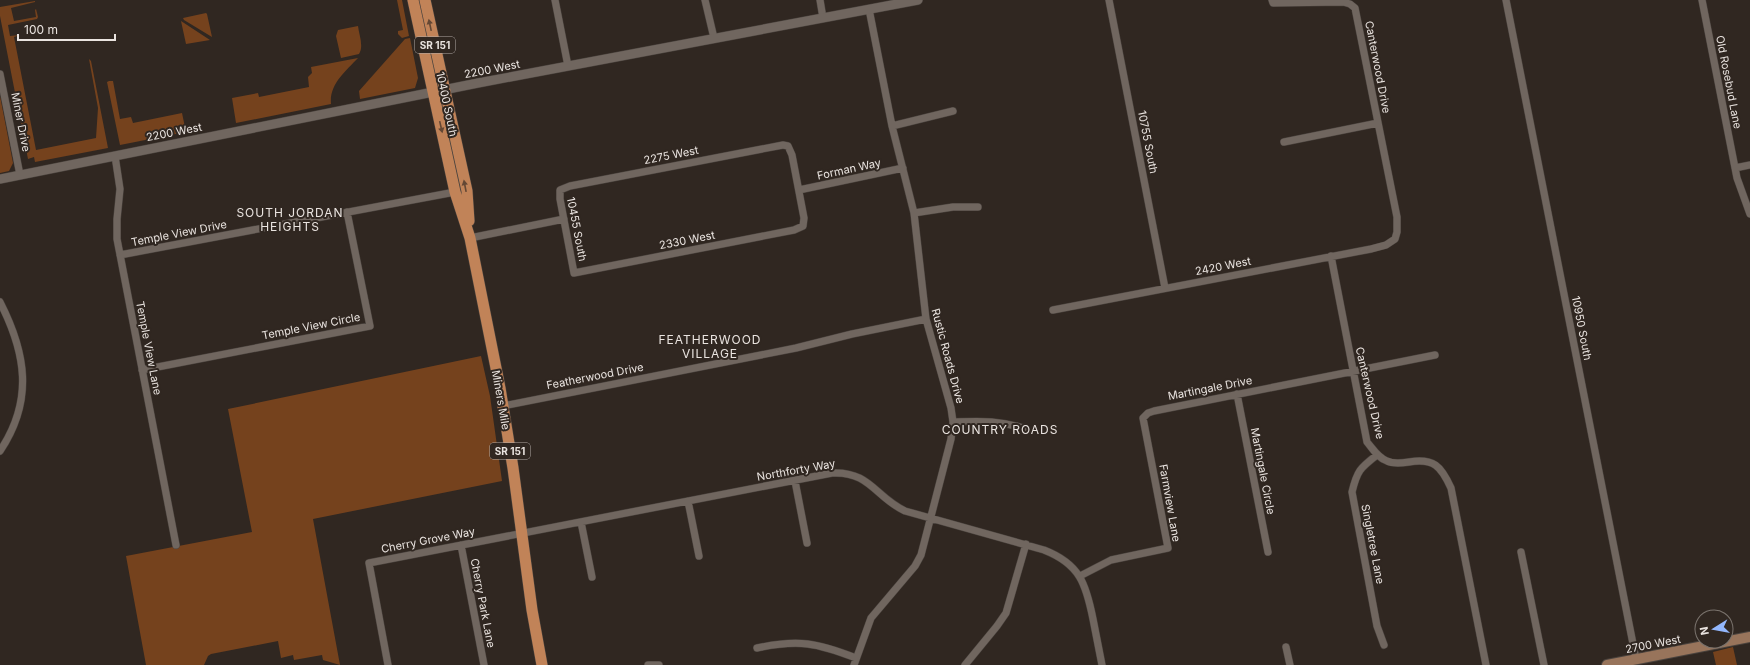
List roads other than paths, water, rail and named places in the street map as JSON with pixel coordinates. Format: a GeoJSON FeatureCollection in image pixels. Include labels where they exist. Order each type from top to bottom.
{"type":"FeatureCollection","features":[{"type":"Feature","properties":{"kind":"main road","name":"10400 South"},"geometry":{"type":"LineString","coordinates":[[413,0],[448,162]]}},
{"type":"Feature","properties":{"kind":"main road","name":"10400 South"},"geometry":{"type":"LineString","coordinates":[[425,0],[466,191],[470,238]]}},
{"type":"Feature","properties":{"kind":"main road","name":"Miners Mile"},"geometry":{"type":"LineString","coordinates":[[448,162],[455,192],[470,238],[503,406],[532,610],[542,665]]}},
{"type":"Feature","properties":{"kind":"main road","name":"2700 West"},"geometry":{"type":"LineString","coordinates":[[1607,665],[1750,637]]}},
{"type":"Feature","properties":{"kind":"street"},"geometry":{"type":"LineString","coordinates":[[555,0],[568,66]]}},
{"type":"Feature","properties":{"kind":"street"},"geometry":{"type":"LineString","coordinates":[[705,0],[714,38]]}},
{"type":"Feature","properties":{"kind":"street"},"geometry":{"type":"LineString","coordinates":[[820,0],[823,18]]}},
{"type":"Feature","properties":{"kind":"street","name":"2200 West"},"geometry":{"type":"LineString","coordinates":[[0,179],[433,92],[918,0]]}},
{"type":"Feature","properties":{"kind":"street","name":"10755 South"},"geometry":{"type":"LineString","coordinates":[[1109,0],[1165,288]]}},
{"type":"Feature","properties":{"kind":"street","name":"Canterwood Drive"},"geometry":{"type":"LineString","coordinates":[[1272,0],[1273,3],[1343,2],[1350,4],[1355,8],[1397,217],[1397,232],[1395,239]]}},
{"type":"Feature","properties":{"kind":"street","name":"10950 South"},"geometry":{"type":"LineString","coordinates":[[1506,0],[1636,659]]}},
{"type":"Feature","properties":{"kind":"street","name":"Old Rosebud Lane"},"geometry":{"type":"LineString","coordinates":[[1702,0],[1735,168],[1740,190],[1750,214]]}},
{"type":"Feature","properties":{"kind":"street","name":"Rustic Roads Drive"},"geometry":{"type":"LineString","coordinates":[[855,662],[871,618],[915,566],[921,555],[951,439],[953,422],[926,319],[914,214],[892,126],[869,9]]}},
{"type":"Feature","properties":{"kind":"street","name":"Miner Drive"},"geometry":{"type":"LineString","coordinates":[[0,74],[20,175]]}},
{"type":"Feature","properties":{"kind":"street"},"geometry":{"type":"LineString","coordinates":[[892,126],[953,111]]}},
{"type":"Feature","properties":{"kind":"street"},"geometry":{"type":"LineString","coordinates":[[1284,142],[1378,123]]}},
{"type":"Feature","properties":{"kind":"street","name":"2275 West"},"geometry":{"type":"LineString","coordinates":[[560,190],[570,186],[778,146],[788,146],[792,154],[799,190]]}},
{"type":"Feature","properties":{"kind":"street","name":"Temple View Lane"},"geometry":{"type":"LineString","coordinates":[[115,156],[120,189],[116,229],[120,255],[176,545]]}},
{"type":"Feature","properties":{"kind":"street"},"geometry":{"type":"LineString","coordinates":[[1735,168],[1750,165]]}},
{"type":"Feature","properties":{"kind":"street","name":"Forman Way"},"geometry":{"type":"LineString","coordinates":[[799,190],[903,168]]}},
{"type":"Feature","properties":{"kind":"street","name":"10455 South"},"geometry":{"type":"LineString","coordinates":[[560,190],[574,273]]}},
{"type":"Feature","properties":{"kind":"street","name":"2330 West"},"geometry":{"type":"LineString","coordinates":[[574,273],[794,230],[803,226],[804,218],[799,190]]}},
{"type":"Feature","properties":{"kind":"street","name":"Temple View Drive"},"geometry":{"type":"LineString","coordinates":[[120,255],[455,192]]}},
{"type":"Feature","properties":{"kind":"street"},"geometry":{"type":"LineString","coordinates":[[914,214],[953,207],[978,207]]}},
{"type":"Feature","properties":{"kind":"street","name":"Temple View Circle"},"geometry":{"type":"LineString","coordinates":[[142,370],[370,326],[347,212]]}},
{"type":"Feature","properties":{"kind":"street"},"geometry":{"type":"LineString","coordinates":[[470,238],[564,219]]}},
{"type":"Feature","properties":{"kind":"street","name":"2420 West"},"geometry":{"type":"LineString","coordinates":[[1053,310],[1386,246],[1395,239]]}},
{"type":"Feature","properties":{"kind":"street","name":"Canterwood Drive"},"geometry":{"type":"LineString","coordinates":[[1331,256],[1367,442],[1377,455],[1387,462],[1403,463],[1418,460],[1434,463],[1444,472],[1451,488],[1486,665]]}},
{"type":"Feature","properties":{"kind":"street"},"geometry":{"type":"LineString","coordinates":[[0,302],[10,322],[17,342],[22,373],[21,394],[17,415],[9,436],[0,451]]}},
{"type":"Feature","properties":{"kind":"street","name":"Featherwood Drive"},"geometry":{"type":"LineString","coordinates":[[503,406],[796,348],[864,331],[926,319]]}},
{"type":"Feature","properties":{"kind":"street","name":"Martingale Drive"},"geometry":{"type":"LineString","coordinates":[[1143,418],[1148,413],[1154,411],[1435,355]]}},
{"type":"Feature","properties":{"kind":"street","name":"Martingale Circle"},"geometry":{"type":"LineString","coordinates":[[1237,394],[1268,552]]}},
{"type":"Feature","properties":{"kind":"street","name":"Farmview Lane"},"geometry":{"type":"LineString","coordinates":[[1080,576],[1111,560],[1168,548],[1143,418]]}},
{"type":"Feature","properties":{"kind":"street"},"geometry":{"type":"LineString","coordinates":[[953,422],[998,422],[1015,425],[1028,430]]}},
{"type":"Feature","properties":{"kind":"street","name":"Singletree Lane"},"geometry":{"type":"LineString","coordinates":[[1377,455],[1363,466],[1356,476],[1352,492],[1377,626],[1384,645]]}},
{"type":"Feature","properties":{"kind":"street","name":"Northforty Way"},"geometry":{"type":"LineString","coordinates":[[522,533],[832,473],[853,475],[872,485],[894,506],[906,511],[1026,544],[1055,554],[1065,560],[1080,576],[1089,598],[1102,665]]}},
{"type":"Feature","properties":{"kind":"street"},"geometry":{"type":"LineString","coordinates":[[795,481],[807,543]]}},
{"type":"Feature","properties":{"kind":"street"},"geometry":{"type":"LineString","coordinates":[[688,502],[699,556]]}},
{"type":"Feature","properties":{"kind":"street"},"geometry":{"type":"LineString","coordinates":[[581,522],[592,577]]}},
{"type":"Feature","properties":{"kind":"street","name":"Cherry Grove Way"},"geometry":{"type":"LineString","coordinates":[[388,665],[369,563],[522,533]]}},
{"type":"Feature","properties":{"kind":"street"},"geometry":{"type":"LineString","coordinates":[[965,665],[1006,613],[1026,544]]}},
{"type":"Feature","properties":{"kind":"street","name":"Cherry Park Lane"},"geometry":{"type":"LineString","coordinates":[[461,545],[484,665]]}},
{"type":"Feature","properties":{"kind":"street"},"geometry":{"type":"LineString","coordinates":[[1521,552],[1544,665]]}},
{"type":"Feature","properties":{"kind":"street"},"geometry":{"type":"LineString","coordinates":[[757,648],[784,642],[807,643],[855,662]]}},
{"type":"Feature","properties":{"kind":"street"},"geometry":{"type":"LineString","coordinates":[[1286,647],[1290,665]]}},
{"type":"Feature","properties":{"kind":"street"},"geometry":{"type":"LineString","coordinates":[[648,665],[659,665]]}},
{"type":"Feature","properties":{"kind":"district","name":"SOUTH JORDAN HEIGHTS"},"geometry":{"type":"Point","coordinates":[290,220]}},
{"type":"Feature","properties":{"kind":"district","name":"FEATHERWOOD VILLAGE"},"geometry":{"type":"Point","coordinates":[710,347]}},
{"type":"Feature","properties":{"kind":"district","name":"COUNTRY ROADS"},"geometry":{"type":"Point","coordinates":[1000,430]}}]}
